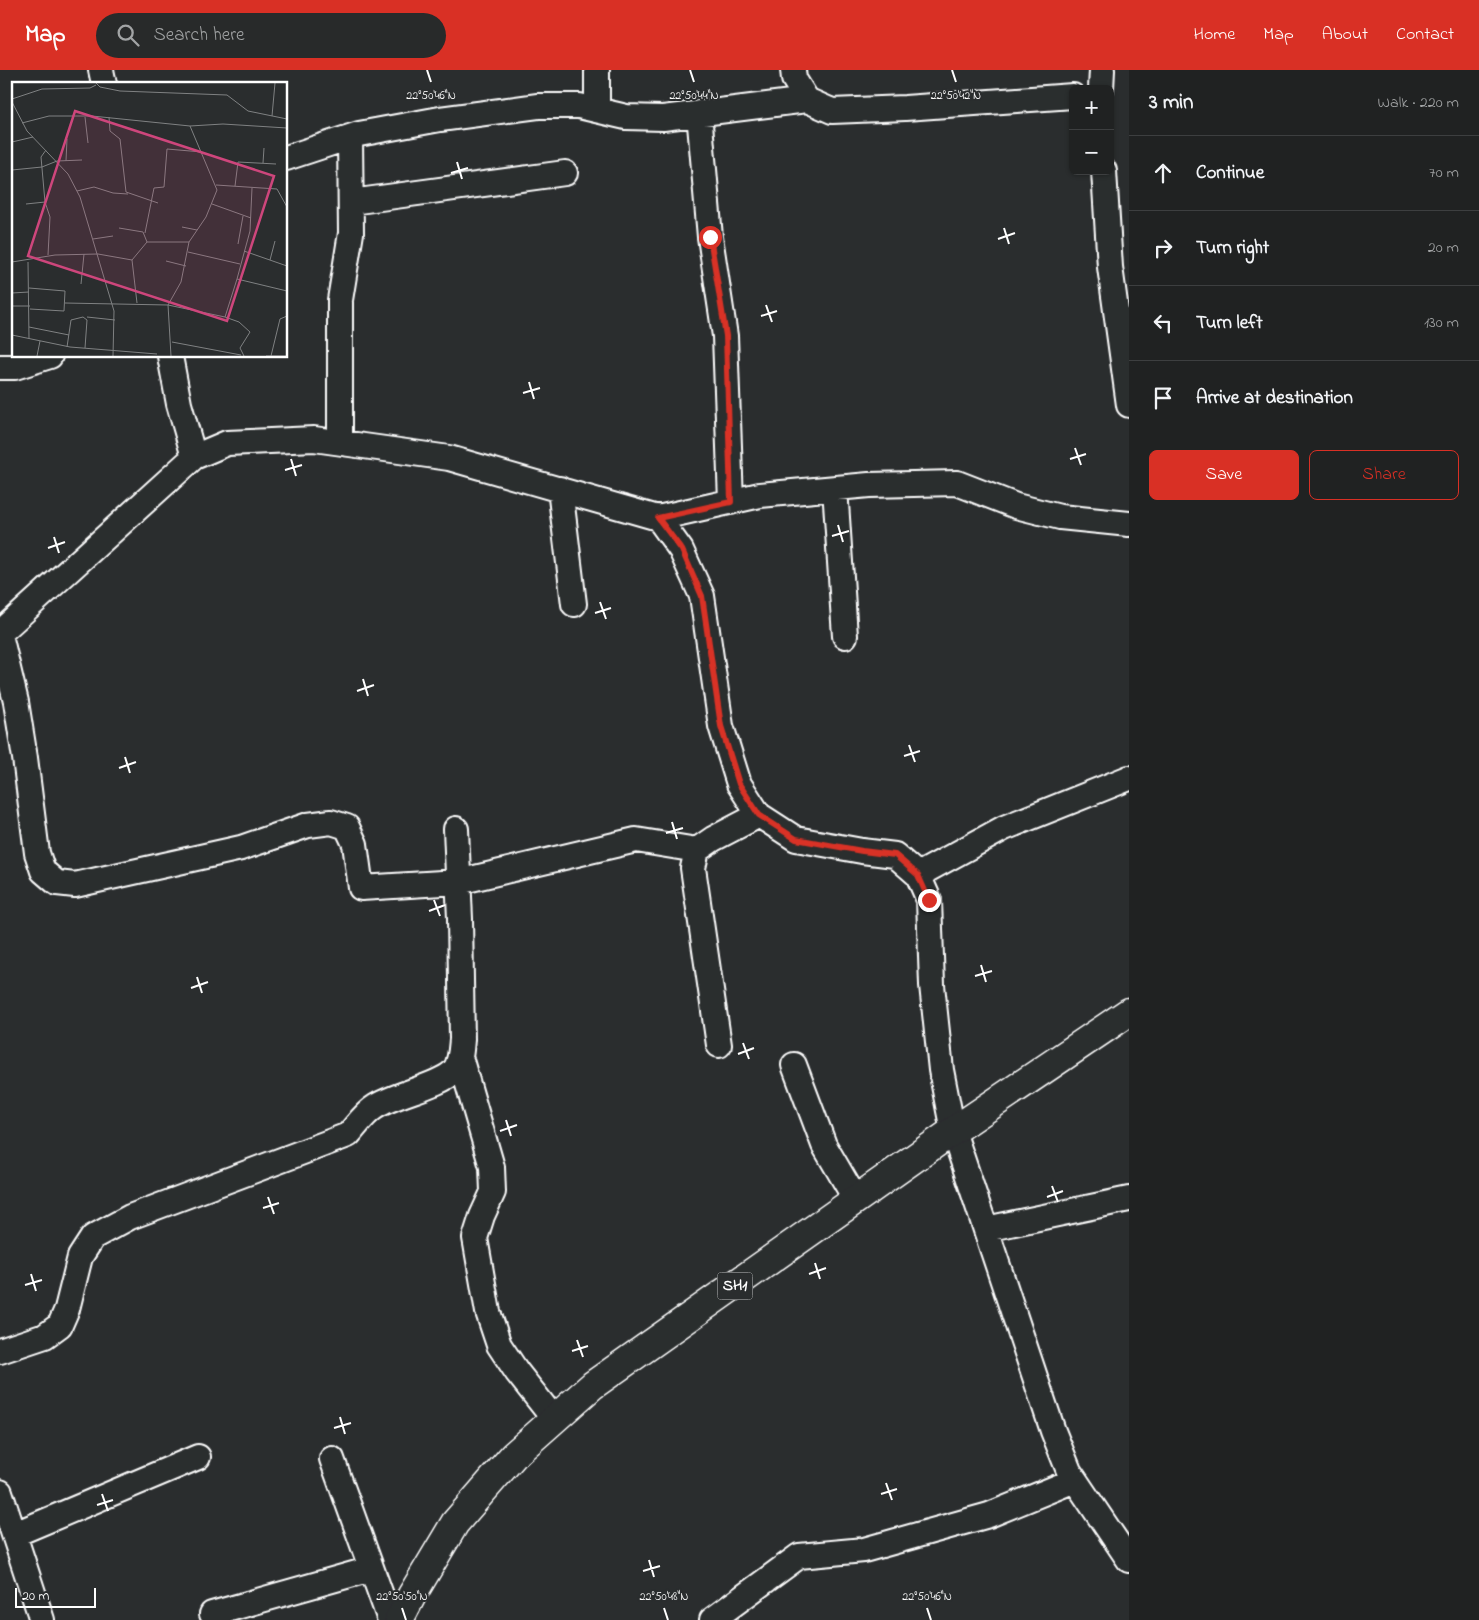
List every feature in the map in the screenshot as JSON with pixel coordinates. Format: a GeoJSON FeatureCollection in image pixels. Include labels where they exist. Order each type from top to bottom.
{"type":"FeatureCollection","features":[{"type":"Feature","properties":{"kind":"main road","name":"SH1"},"geometry":{"type":"LineString","coordinates":[[399,1620],[455,1523],[514,1455],[593,1384],[953,1131],[1129,1012]]}},
{"type":"Feature","properties":{"kind":"street"},"geometry":{"type":"LineString","coordinates":[[597,70],[597,110]]}},
{"type":"Feature","properties":{"kind":"street"},"geometry":{"type":"LineString","coordinates":[[793,70],[794,79],[807,100]]}},
{"type":"Feature","properties":{"kind":"street"},"geometry":{"type":"LineString","coordinates":[[1101,85],[1102,70]]}},
{"type":"Feature","properties":{"kind":"street"},"geometry":{"type":"LineString","coordinates":[[288,157],[350,137],[440,119],[538,106],[579,106],[626,117],[663,118],[807,100],[832,111],[905,108],[1069,96]]}},
{"type":"Feature","properties":{"kind":"street"},"geometry":{"type":"LineString","coordinates":[[699,113],[710,237],[726,336],[731,502]]}},
{"type":"Feature","properties":{"kind":"street"},"geometry":{"type":"LineString","coordinates":[[340,442],[340,300],[351,233],[350,137]]}},
{"type":"Feature","properties":{"kind":"street"},"geometry":{"type":"LineString","coordinates":[[350,202],[565,173]]}},
{"type":"Feature","properties":{"kind":"street"},"geometry":{"type":"LineString","coordinates":[[1104,175],[1110,267],[1129,405]]}},
{"type":"Feature","properties":{"kind":"street"},"geometry":{"type":"LineString","coordinates":[[0,367],[15,367],[44,358]]}},
{"type":"Feature","properties":{"kind":"street"},"geometry":{"type":"LineString","coordinates":[[170,358],[179,404],[194,458]]}},
{"type":"Feature","properties":{"kind":"street"},"geometry":{"type":"LineString","coordinates":[[697,850],[636,840],[458,882],[361,888],[355,844],[348,827],[331,822],[308,825],[241,848],[85,883],[75,885],[57,883],[43,871],[37,852],[16,702],[0,634],[194,458],[227,443],[314,439],[449,458],[658,518],[760,495],[869,485],[957,483],[1016,506],[1060,517],[1129,524]]}},
{"type":"Feature","properties":{"kind":"street"},"geometry":{"type":"LineString","coordinates":[[835,488],[845,636]]}},
{"type":"Feature","properties":{"kind":"street"},"geometry":{"type":"LineString","coordinates":[[560,489],[574,604]]}},
{"type":"Feature","properties":{"kind":"street"},"geometry":{"type":"LineString","coordinates":[[658,518],[682,550],[702,596],[721,726],[739,784],[759,815],[796,839],[895,855],[918,875],[929,900],[932,985],[941,1070],[953,1131],[1053,1431],[1069,1471],[1129,1560]]}},
{"type":"Feature","properties":{"kind":"street"},"geometry":{"type":"LineString","coordinates":[[918,875],[1004,828],[1129,778]]}},
{"type":"Feature","properties":{"kind":"street"},"geometry":{"type":"LineString","coordinates":[[719,1045],[693,868],[697,850],[713,839],[759,815]]}},
{"type":"Feature","properties":{"kind":"street"},"geometry":{"type":"LineString","coordinates":[[0,1351],[45,1336],[60,1325],[67,1309],[80,1257],[93,1237],[130,1217],[348,1135],[373,1108],[397,1096],[437,1082],[454,1072],[460,1057],[462,1029],[456,828]]}},
{"type":"Feature","properties":{"kind":"street"},"geometry":{"type":"LineString","coordinates":[[460,1057],[492,1167],[493,1192],[482,1216],[476,1238],[488,1312],[499,1345],[517,1372],[554,1419]]}},
{"type":"Feature","properties":{"kind":"street"},"geometry":{"type":"LineString","coordinates":[[794,1065],[824,1145],[856,1200]]}},
{"type":"Feature","properties":{"kind":"street"},"geometry":{"type":"LineString","coordinates":[[986,1229],[1129,1198]]}},
{"type":"Feature","properties":{"kind":"street"},"geometry":{"type":"LineString","coordinates":[[15,1534],[198,1457]]}},
{"type":"Feature","properties":{"kind":"street"},"geometry":{"type":"LineString","coordinates":[[332,1460],[390,1620]]}},
{"type":"Feature","properties":{"kind":"street"},"geometry":{"type":"LineString","coordinates":[[712,1620],[799,1556],[864,1550],[989,1516],[1075,1480]]}},
{"type":"Feature","properties":{"kind":"street"},"geometry":{"type":"LineString","coordinates":[[0,1492],[42,1620]]}},
{"type":"Feature","properties":{"kind":"street"},"geometry":{"type":"LineString","coordinates":[[212,1614],[371,1568]]}},
{"type":"Feature","properties":{"kind":"route"},"geometry":{"type":"LineString","coordinates":[[710,237],[726,336],[731,502],[658,518],[682,550],[702,596],[721,726],[739,784],[759,815],[796,839],[895,855],[918,875],[929,900]]}}]}
